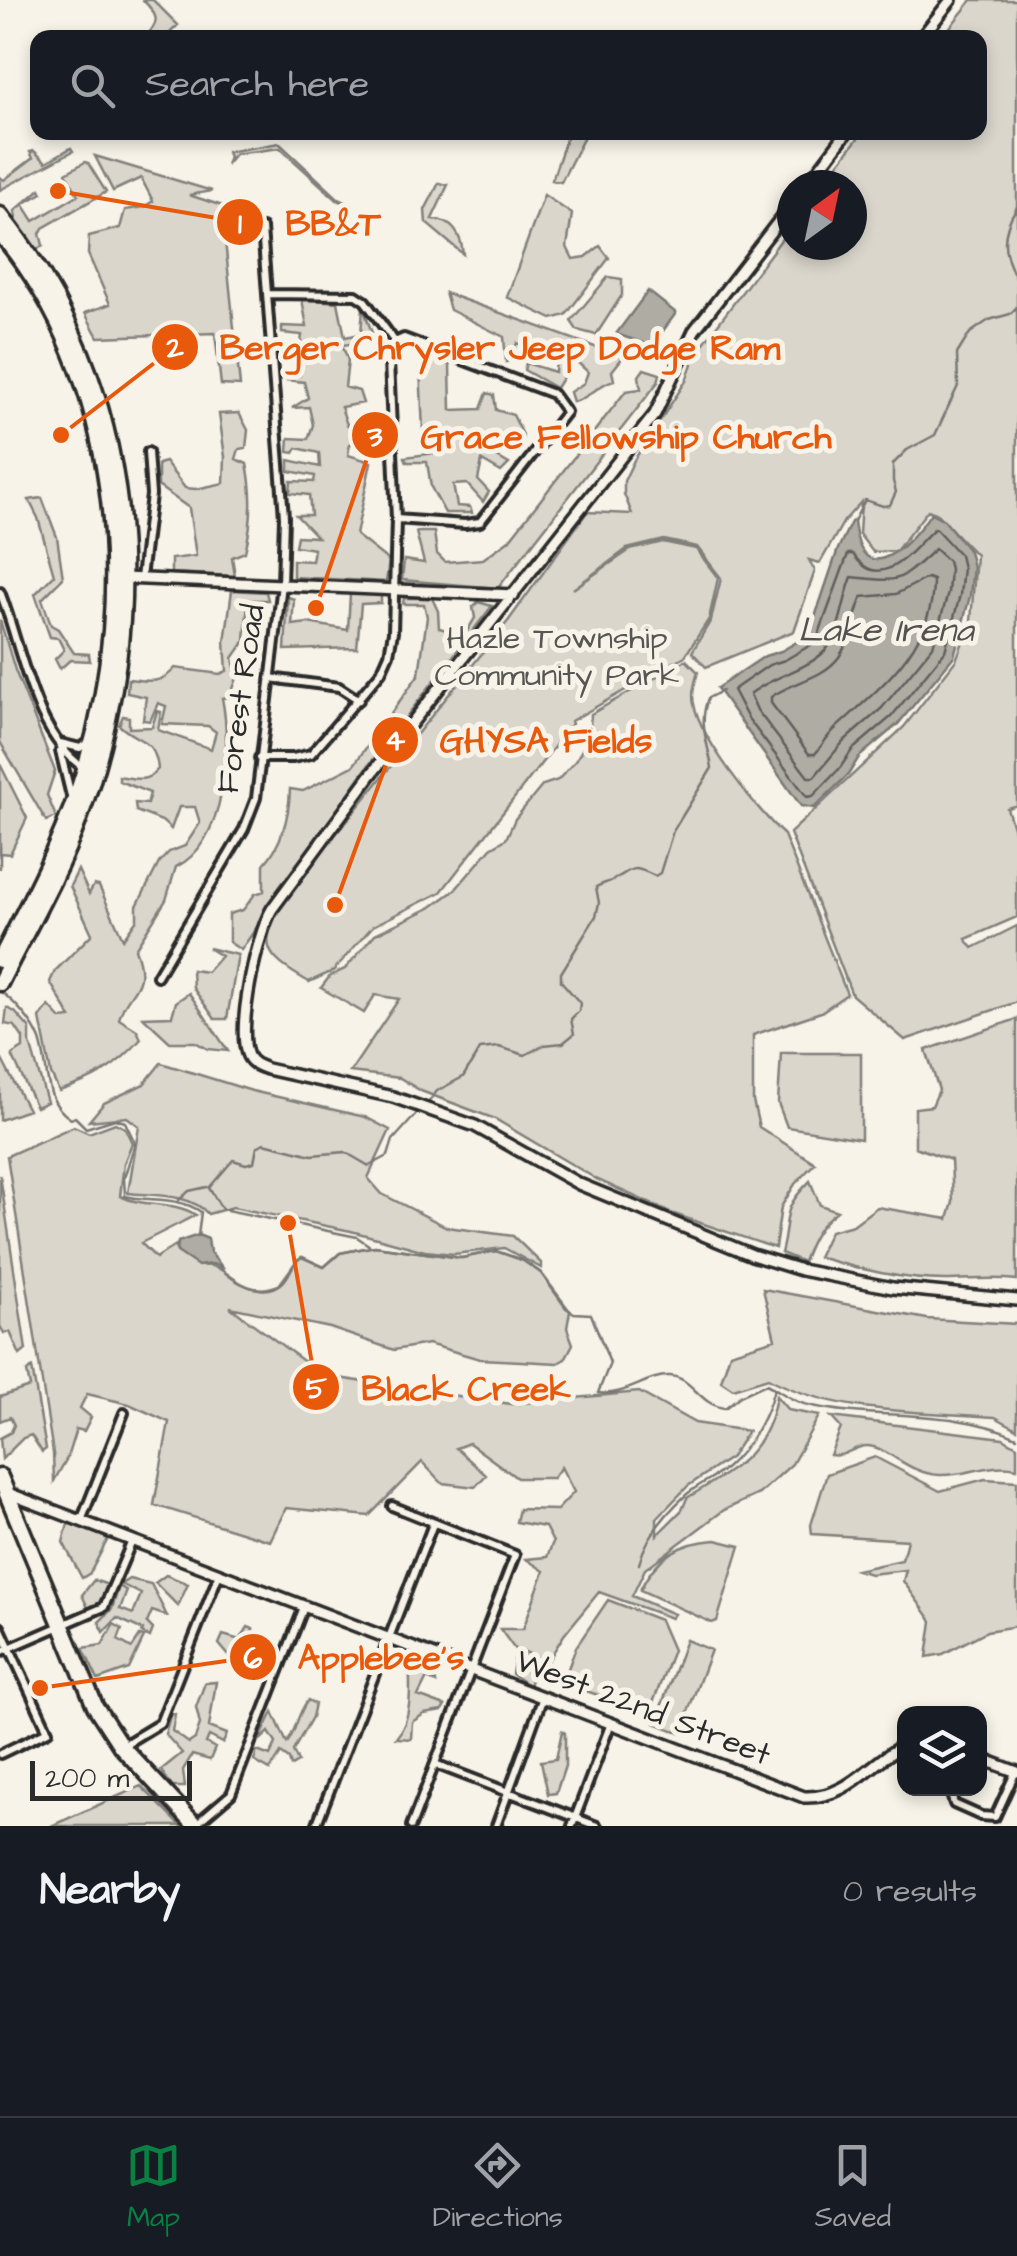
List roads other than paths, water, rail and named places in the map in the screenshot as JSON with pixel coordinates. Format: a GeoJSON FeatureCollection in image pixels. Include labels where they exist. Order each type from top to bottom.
{"type":"FeatureCollection","features":[{"type":"Feature","properties":{"kind":"highway"},"geometry":{"type":"LineString","coordinates":[[0,215],[41,272],[91,375],[116,475],[127,578],[114,699],[68,845],[1,982]]}},
{"type":"Feature","properties":{"kind":"highway"},"geometry":{"type":"LineString","coordinates":[[0,233],[48,306],[86,394],[127,578],[90,770],[0,960]]}},
{"type":"Feature","properties":{"kind":"highway"},"geometry":{"type":"LineString","coordinates":[[2,1484],[95,1706],[121,1746],[196,1825]]}},
{"type":"Feature","properties":{"kind":"street"},"geometry":{"type":"LineString","coordinates":[[928,30],[951,0]]}},
{"type":"Feature","properties":{"kind":"street"},"geometry":{"type":"LineString","coordinates":[[818,170],[842,140]]}},
{"type":"Feature","properties":{"kind":"street"},"geometry":{"type":"LineString","coordinates":[[777,223],[694,331],[655,414],[382,760],[267,917],[252,967],[246,1035],[250,1059],[267,1069],[393,1097],[475,1126],[579,1184],[752,1255],[801,1270],[893,1288],[1017,1300]]}},
{"type":"Feature","properties":{"kind":"street","name":"Forest Road"},"geometry":{"type":"LineString","coordinates":[[157,976],[250,817],[259,758],[282,584],[284,517],[262,228]]}},
{"type":"Feature","properties":{"kind":"street"},"geometry":{"type":"LineString","coordinates":[[269,294],[356,295],[365,301],[395,342]]}},
{"type":"Feature","properties":{"kind":"street"},"geometry":{"type":"LineString","coordinates":[[259,758],[310,754],[359,700],[381,672],[389,654],[396,519],[388,362],[395,342],[404,338],[552,394],[566,412],[480,522],[396,519]]}},
{"type":"Feature","properties":{"kind":"street"},"geometry":{"type":"LineString","coordinates":[[148,452],[151,496],[127,578],[514,595]]}},
{"type":"Feature","properties":{"kind":"street"},"geometry":{"type":"LineString","coordinates":[[0,592],[42,716],[69,777],[70,812]]}},
{"type":"Feature","properties":{"kind":"street"},"geometry":{"type":"LineString","coordinates":[[270,678],[339,687],[359,700]]}},
{"type":"Feature","properties":{"kind":"street"},"geometry":{"type":"LineString","coordinates":[[55,740],[70,748],[80,748],[94,738]]}},
{"type":"Feature","properties":{"kind":"street"},"geometry":{"type":"LineString","coordinates":[[55,740],[90,770]]}},
{"type":"Feature","properties":{"kind":"street"},"geometry":{"type":"LineString","coordinates":[[82,1521],[124,1413]]}},
{"type":"Feature","properties":{"kind":"street","name":"West 22nd Street"},"geometry":{"type":"LineString","coordinates":[[2,1484],[82,1521],[804,1797],[835,1794],[897,1750]]}},
{"type":"Feature","properties":{"kind":"street"},"geometry":{"type":"LineString","coordinates":[[392,1506],[515,1555],[411,1826]]}},
{"type":"Feature","properties":{"kind":"street"},"geometry":{"type":"LineString","coordinates":[[316,1826],[434,1524]]}},
{"type":"Feature","properties":{"kind":"street"},"geometry":{"type":"LineString","coordinates":[[0,1652],[104,1607],[132,1540]]}},
{"type":"Feature","properties":{"kind":"street"},"geometry":{"type":"LineString","coordinates":[[121,1746],[160,1724],[219,1574]]}},
{"type":"Feature","properties":{"kind":"street"},"geometry":{"type":"LineString","coordinates":[[196,1825],[230,1794],[304,1607]]}},
{"type":"Feature","properties":{"kind":"street"},"geometry":{"type":"LineString","coordinates":[[0,1627],[48,1731],[0,1754]]}},
{"type":"Feature","properties":{"kind":"street"},"geometry":{"type":"LineString","coordinates":[[496,1826],[543,1697]]}},
{"type":"Feature","properties":{"kind":"street"},"geometry":{"type":"LineString","coordinates":[[573,1822],[611,1723]]}},
{"type":"Feature","properties":{"kind":"street"},"geometry":{"type":"LineString","coordinates":[[952,1796],[954,1804],[981,1816],[995,1817],[1016,1771],[987,1761]]}},
{"type":"Feature","properties":{"kind":"street"},"geometry":{"type":"LineString","coordinates":[[435,1764],[573,1822],[597,1826]]}},
{"type":"Feature","properties":{"kind":"water"},"geometry":{"type":"Polygon","coordinates":[[[648,291],[676,313],[652,346],[616,334],[648,291]]]}},
{"type":"Feature","properties":{"kind":"water","name":"Lake Irena"},"geometry":{"type":"Polygon","coordinates":[[[931,513],[944,520],[969,551],[973,567],[970,596],[954,656],[898,724],[859,757],[848,775],[814,808],[801,806],[717,688],[765,656],[809,635],[851,522],[854,520],[858,543],[866,555],[875,559],[898,549],[931,513]]]}},
{"type":"Feature","properties":{"kind":"water"},"geometry":{"type":"Polygon","coordinates":[[[198,1235],[208,1239],[210,1252],[222,1267],[198,1266],[177,1252],[178,1242],[198,1235]]]}},
{"type":"Feature","properties":{"kind":"waterway"},"geometry":{"type":"LineString","coordinates":[[1017,207],[1005,244],[1017,280]]}},
{"type":"Feature","properties":{"kind":"waterway"},"geometry":{"type":"LineString","coordinates":[[854,521],[865,500],[890,505],[896,492],[893,464],[907,450],[935,435],[958,386],[957,354],[970,333],[1017,307]]}},
{"type":"Feature","properties":{"kind":"waterway"},"geometry":{"type":"LineString","coordinates":[[426,1105],[437,1091],[463,1077],[480,1049],[499,1047],[525,1055],[544,1045],[563,1043],[574,1034],[571,1019],[579,1011],[580,1003],[561,981],[561,973],[596,916],[596,887],[632,869],[655,876],[660,873],[673,831],[712,768],[704,717],[708,698],[722,691]]}},
{"type":"Feature","properties":{"kind":"waterway"},"geometry":{"type":"LineString","coordinates":[[0,846],[0,868]]}},
{"type":"Feature","properties":{"kind":"waterway"},"geometry":{"type":"LineString","coordinates":[[0,991],[37,1033],[51,1094],[62,1111],[86,1128],[115,1119],[125,1122],[135,1143],[124,1178],[125,1196],[174,1201],[192,1207],[201,1212],[198,1236]]}},
{"type":"Feature","properties":{"kind":"waterway"},"geometry":{"type":"LineString","coordinates":[[209,1188],[233,1160],[254,1162],[257,1147],[264,1143],[312,1155],[345,1152],[369,1166],[388,1156],[393,1140],[420,1110]]}},
{"type":"Feature","properties":{"kind":"waterway"},"geometry":{"type":"LineString","coordinates":[[179,1200],[189,1191],[207,1187]]}},
{"type":"Feature","properties":{"kind":"waterway"},"geometry":{"type":"LineString","coordinates":[[209,1188],[222,1209],[357,1237],[370,1246]]}},
{"type":"Feature","properties":{"kind":"waterway"},"geometry":{"type":"LineString","coordinates":[[219,1266],[248,1286],[267,1289],[283,1282],[302,1257],[324,1267],[340,1253],[375,1246],[462,1258],[496,1251],[522,1260],[540,1272],[566,1308],[591,1314],[610,1363],[598,1393],[617,1392],[670,1376],[725,1408],[766,1384],[808,1405],[967,1422],[1017,1437]]}},
{"type":"Feature","properties":{"kind":"waterway"},"geometry":{"type":"LineString","coordinates":[[639,1564],[652,1535],[672,1509],[692,1490],[726,1468],[750,1442],[774,1389]]}},
{"type":"Feature","properties":{"kind":"place","name":"BB&T"},"geometry":{"type":"Point","coordinates":[58,191]}},
{"type":"Feature","properties":{"kind":"place","name":"Berger Chrysler Jeep Dodge Ram"},"geometry":{"type":"Point","coordinates":[61,435]}},
{"type":"Feature","properties":{"kind":"place","name":"Grace Fellowship Church"},"geometry":{"type":"Point","coordinates":[316,608]}},
{"type":"Feature","properties":{"kind":"place","name":"GHYSA Fields"},"geometry":{"type":"Point","coordinates":[335,905]}},
{"type":"Feature","properties":{"kind":"place","name":"Black Creek"},"geometry":{"type":"Point","coordinates":[288,1223]}},
{"type":"Feature","properties":{"kind":"place","name":"Applebee's"},"geometry":{"type":"Point","coordinates":[40,1688]}},
{"type":"Feature","properties":{"kind":"park label","name":"Hazle Township Community Park"},"geometry":{"type":"Point","coordinates":[557,656]}}]}
